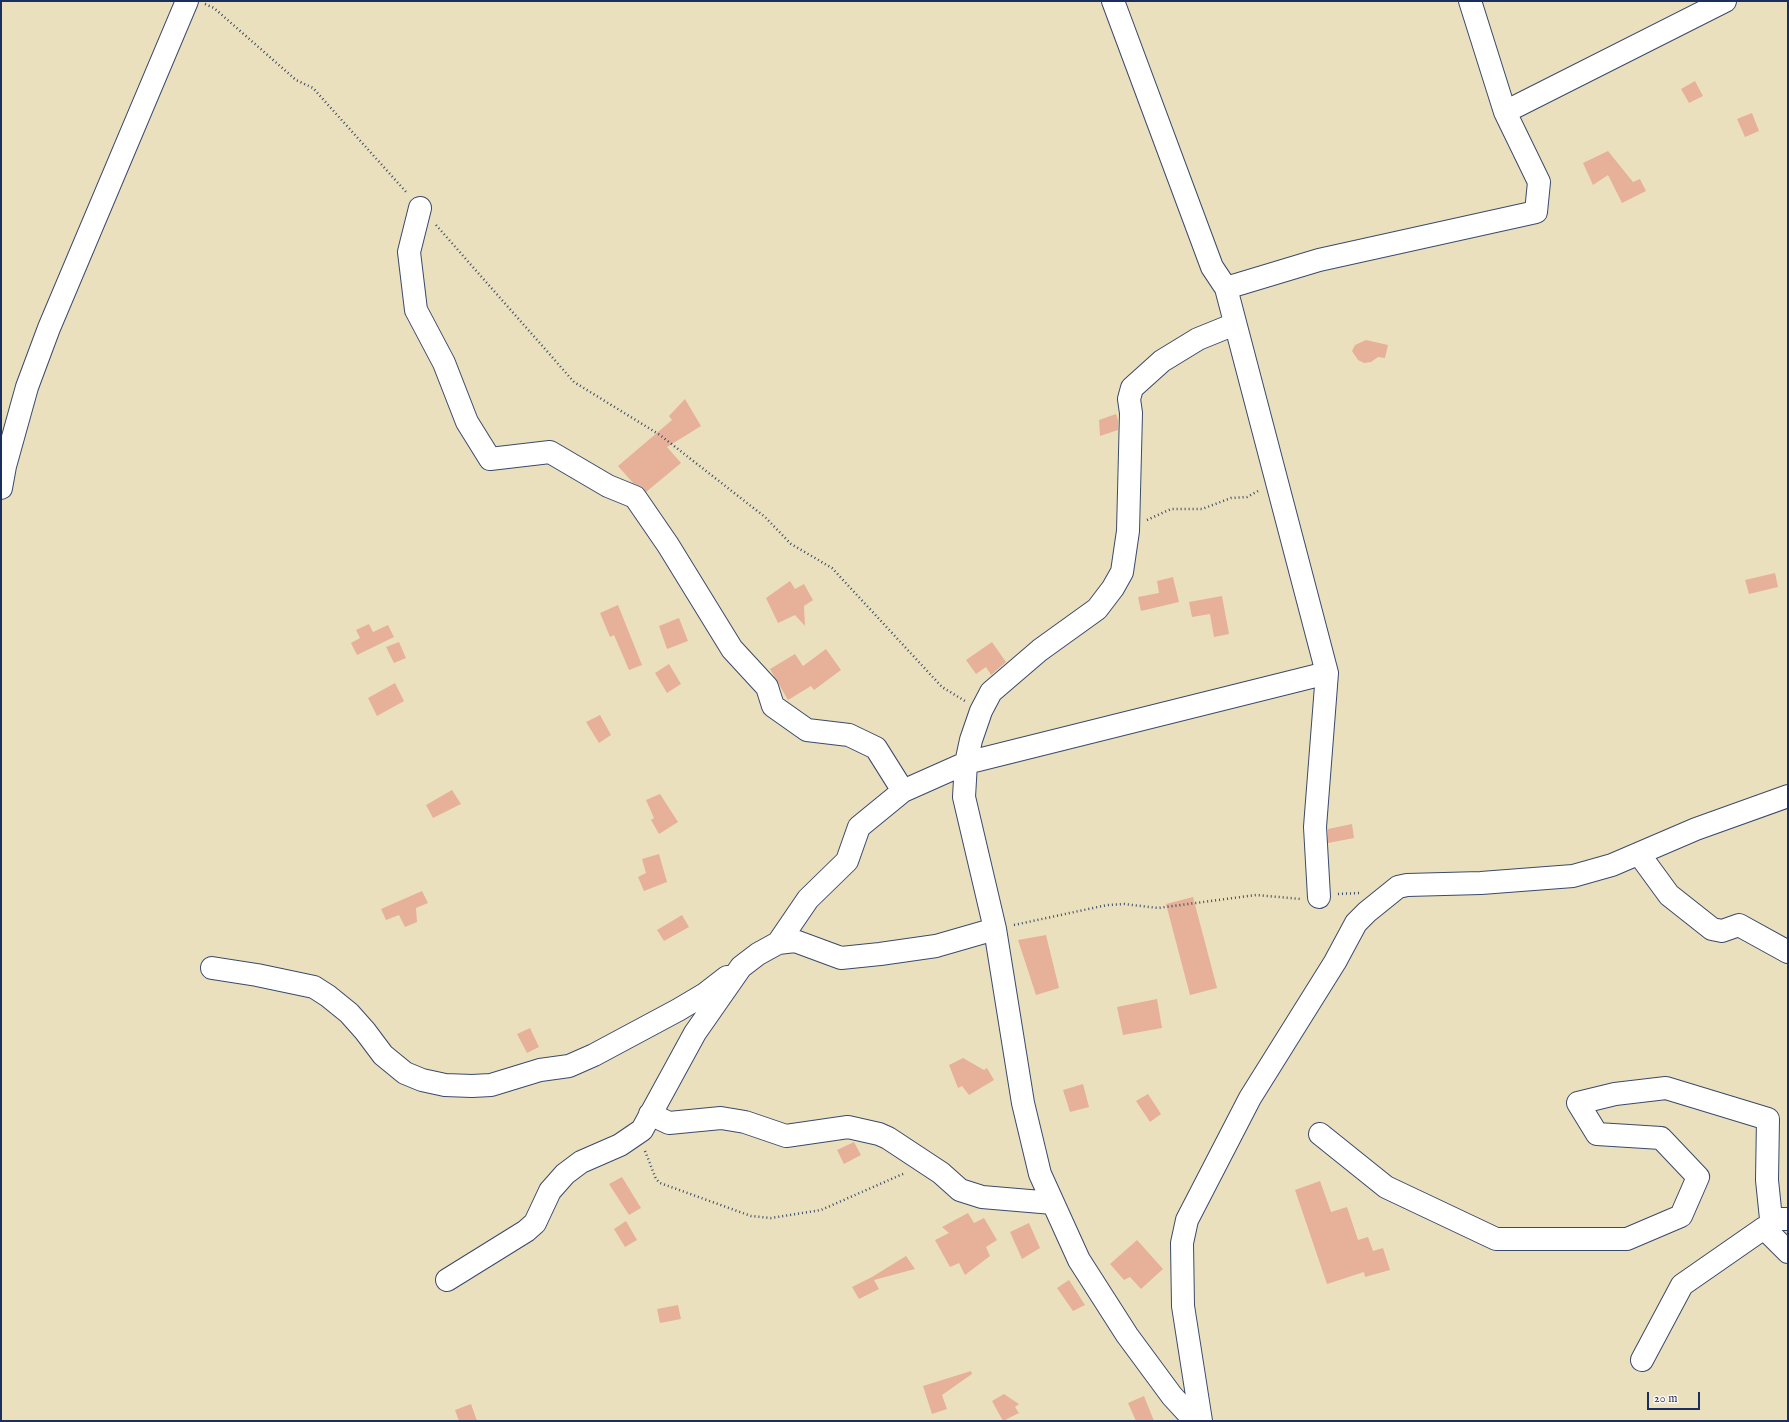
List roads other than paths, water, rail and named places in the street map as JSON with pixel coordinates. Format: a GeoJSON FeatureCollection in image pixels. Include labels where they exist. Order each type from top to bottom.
{"type":"FeatureCollection","features":[{"type":"Feature","properties":{"kind":"street"},"geometry":{"type":"LineString","coordinates":[[1113,1],[1212,267],[1226,288],[1327,673],[1315,827],[1319,897]]}},
{"type":"Feature","properties":{"kind":"street"},"geometry":{"type":"LineString","coordinates":[[1226,288],[1319,260],[1536,212],[1539,182],[1505,112],[1470,1]]}},
{"type":"Feature","properties":{"kind":"street"},"geometry":{"type":"LineString","coordinates":[[1505,112],[1725,1]]}},
{"type":"Feature","properties":{"kind":"street"},"geometry":{"type":"LineString","coordinates":[[1,488],[27,387],[49,328],[195,2]]}},
{"type":"Feature","properties":{"kind":"street"},"geometry":{"type":"LineString","coordinates":[[420,208],[409,252],[416,310],[444,363],[467,422],[490,459],[550,452],[608,486],[635,497],[668,545],[732,649],[767,687],[773,706],[807,730],[849,735],[876,748],[903,791]]}},
{"type":"Feature","properties":{"kind":"street"},"geometry":{"type":"LineString","coordinates":[[1196,1421],[1172,1396],[1126,1335],[1079,1260],[1040,1174],[1024,1103],[995,929],[964,797],[966,763],[971,740],[981,711],[991,692],[1040,650],[1097,609],[1113,588],[1122,572],[1128,531],[1131,413],[1129,399],[1132,388],[1162,361],[1198,339],[1235,324]]}},
{"type":"Feature","properties":{"kind":"street"},"geometry":{"type":"LineString","coordinates":[[778,943],[808,899],[847,861],[859,827],[903,791],[966,763],[1327,673]]}},
{"type":"Feature","properties":{"kind":"street"},"geometry":{"type":"LineString","coordinates":[[1201,1421],[1183,1306],[1182,1242],[1187,1220],[1250,1098],[1335,962],[1356,923],[1398,887],[1407,885],[1481,884],[1573,876],[1612,865],[1696,829],[1788,796]]}},
{"type":"Feature","properties":{"kind":"street"},"geometry":{"type":"LineString","coordinates":[[1638,854],[1669,895],[1712,929],[1722,931],[1739,925],[1788,952]]}},
{"type":"Feature","properties":{"kind":"street"},"geometry":{"type":"LineString","coordinates":[[212,968],[257,974],[314,987],[349,1013],[383,1055],[405,1073],[422,1080],[445,1085],[472,1086],[491,1085],[540,1070],[569,1066],[594,1055],[705,994],[758,954],[778,943],[796,941],[841,958],[936,946],[995,929]]}},
{"type":"Feature","properties":{"kind":"street"},"geometry":{"type":"LineString","coordinates":[[447,1280],[526,1231],[535,1223],[550,1191],[571,1170],[581,1162],[620,1145],[646,1122],[695,1033],[741,967]]}},
{"type":"Feature","properties":{"kind":"street"},"geometry":{"type":"LineString","coordinates":[[1320,1134],[1386,1187],[1496,1239],[1627,1239],[1681,1216],[1698,1177],[1661,1138],[1597,1134],[1578,1103],[1615,1094],[1666,1088],[1768,1119],[1767,1180],[1771,1219],[1788,1219]]}},
{"type":"Feature","properties":{"kind":"street"},"geometry":{"type":"LineString","coordinates":[[646,1122],[669,1122],[721,1118],[745,1122],[786,1136],[848,1127],[878,1134],[888,1138],[941,1173],[960,1190],[982,1196],[1053,1203]]}},
{"type":"Feature","properties":{"kind":"street"},"geometry":{"type":"LineString","coordinates":[[1642,1360],[1682,1285],[1764,1228],[1788,1252]]}}]}
